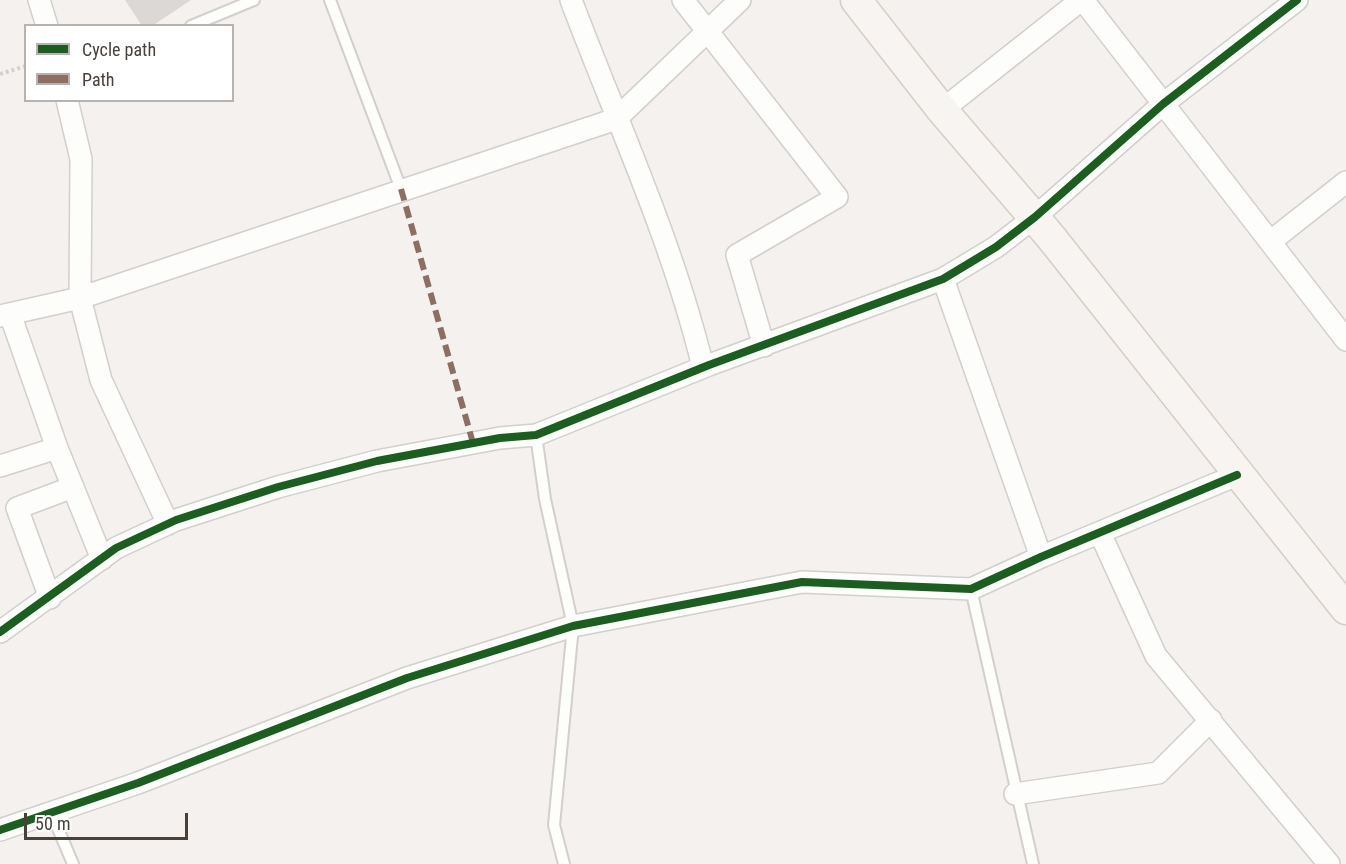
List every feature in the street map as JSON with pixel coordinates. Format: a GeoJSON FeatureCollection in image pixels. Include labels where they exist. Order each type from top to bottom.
{"type":"FeatureCollection","features":[{"type":"Feature","properties":{"kind":"street"},"geometry":{"type":"LineString","coordinates":[[39,0],[46,24]]}},
{"type":"Feature","properties":{"kind":"street"},"geometry":{"type":"LineString","coordinates":[[571,0],[616,119],[660,225],[690,314],[703,367]]}},
{"type":"Feature","properties":{"kind":"street"},"geometry":{"type":"LineString","coordinates":[[683,0],[837,197],[737,255],[764,346]]}},
{"type":"Feature","properties":{"kind":"street"},"geometry":{"type":"LineString","coordinates":[[102,559],[5,315],[80,298],[616,119],[740,0]]}},
{"type":"Feature","properties":{"kind":"street"},"geometry":{"type":"LineString","coordinates":[[856,0],[942,110],[1035,217],[1237,475],[1346,609]]}},
{"type":"Feature","properties":{"kind":"street"},"geometry":{"type":"LineString","coordinates":[[942,110],[1082,0],[1346,340]]}},
{"type":"Feature","properties":{"kind":"street"},"geometry":{"type":"LineString","coordinates":[[0,632],[116,548],[168,524],[278,487],[378,461],[500,438],[536,435],[703,367],[943,279],[996,247],[1035,217],[1163,104],[1297,0]]}},
{"type":"Feature","properties":{"kind":"street"},"geometry":{"type":"LineString","coordinates":[[68,102],[81,159],[80,298],[101,380],[168,524]]}},
{"type":"Feature","properties":{"kind":"street"},"geometry":{"type":"LineString","coordinates":[[1271,241],[1346,182]]}},
{"type":"Feature","properties":{"kind":"street"},"geometry":{"type":"LineString","coordinates":[[943,279],[1041,557]]}},
{"type":"Feature","properties":{"kind":"street"},"geometry":{"type":"LineString","coordinates":[[0,466],[57,448]]}},
{"type":"Feature","properties":{"kind":"street"},"geometry":{"type":"LineString","coordinates":[[0,830],[138,783],[407,678],[573,626],[802,582],[971,589],[1041,557],[1237,475]]}},
{"type":"Feature","properties":{"kind":"street"},"geometry":{"type":"LineString","coordinates":[[50,598],[17,508],[73,487]]}},
{"type":"Feature","properties":{"kind":"street"},"geometry":{"type":"LineString","coordinates":[[1100,533],[1156,656],[1329,864]]}},
{"type":"Feature","properties":{"kind":"street"},"geometry":{"type":"LineString","coordinates":[[1015,794],[1158,773],[1211,720]]}},
{"type":"Feature","properties":{"kind":"lane"},"geometry":{"type":"LineString","coordinates":[[196,24],[254,0]]}},
{"type":"Feature","properties":{"kind":"lane"},"geometry":{"type":"LineString","coordinates":[[330,0],[401,189]]}},
{"type":"Feature","properties":{"kind":"lane"},"geometry":{"type":"LineString","coordinates":[[536,435],[545,499],[573,626],[554,825],[564,864]]}},
{"type":"Feature","properties":{"kind":"lane"},"geometry":{"type":"LineString","coordinates":[[971,589],[1015,794],[1033,864]]}},
{"type":"Feature","properties":{"kind":"lane"},"geometry":{"type":"LineString","coordinates":[[51,812],[73,864]]}},
{"type":"Feature","properties":{"kind":"path"},"geometry":{"type":"LineString","coordinates":[[0,74],[24,67]]}},
{"type":"Feature","properties":{"kind":"building"},"geometry":{"type":"Polygon","coordinates":[[[125,0],[191,0],[155,24],[141,24],[125,0]]]}},
{"type":"Feature","properties":{"kind":"marked path"},"geometry":{"type":"LineString","coordinates":[[401,189],[473,443]]}},
{"type":"Feature","properties":{"kind":"cycle path"},"geometry":{"type":"LineString","coordinates":[[0,632],[116,548],[176,520],[278,487],[377,461],[500,438],[536,435],[709,365],[943,279],[996,247],[1035,217],[1163,104],[1297,0]]}},
{"type":"Feature","properties":{"kind":"cycle path"},"geometry":{"type":"LineString","coordinates":[[0,830],[138,783],[407,678],[573,626],[802,582],[971,589],[1041,557],[1237,475]]}}]}
